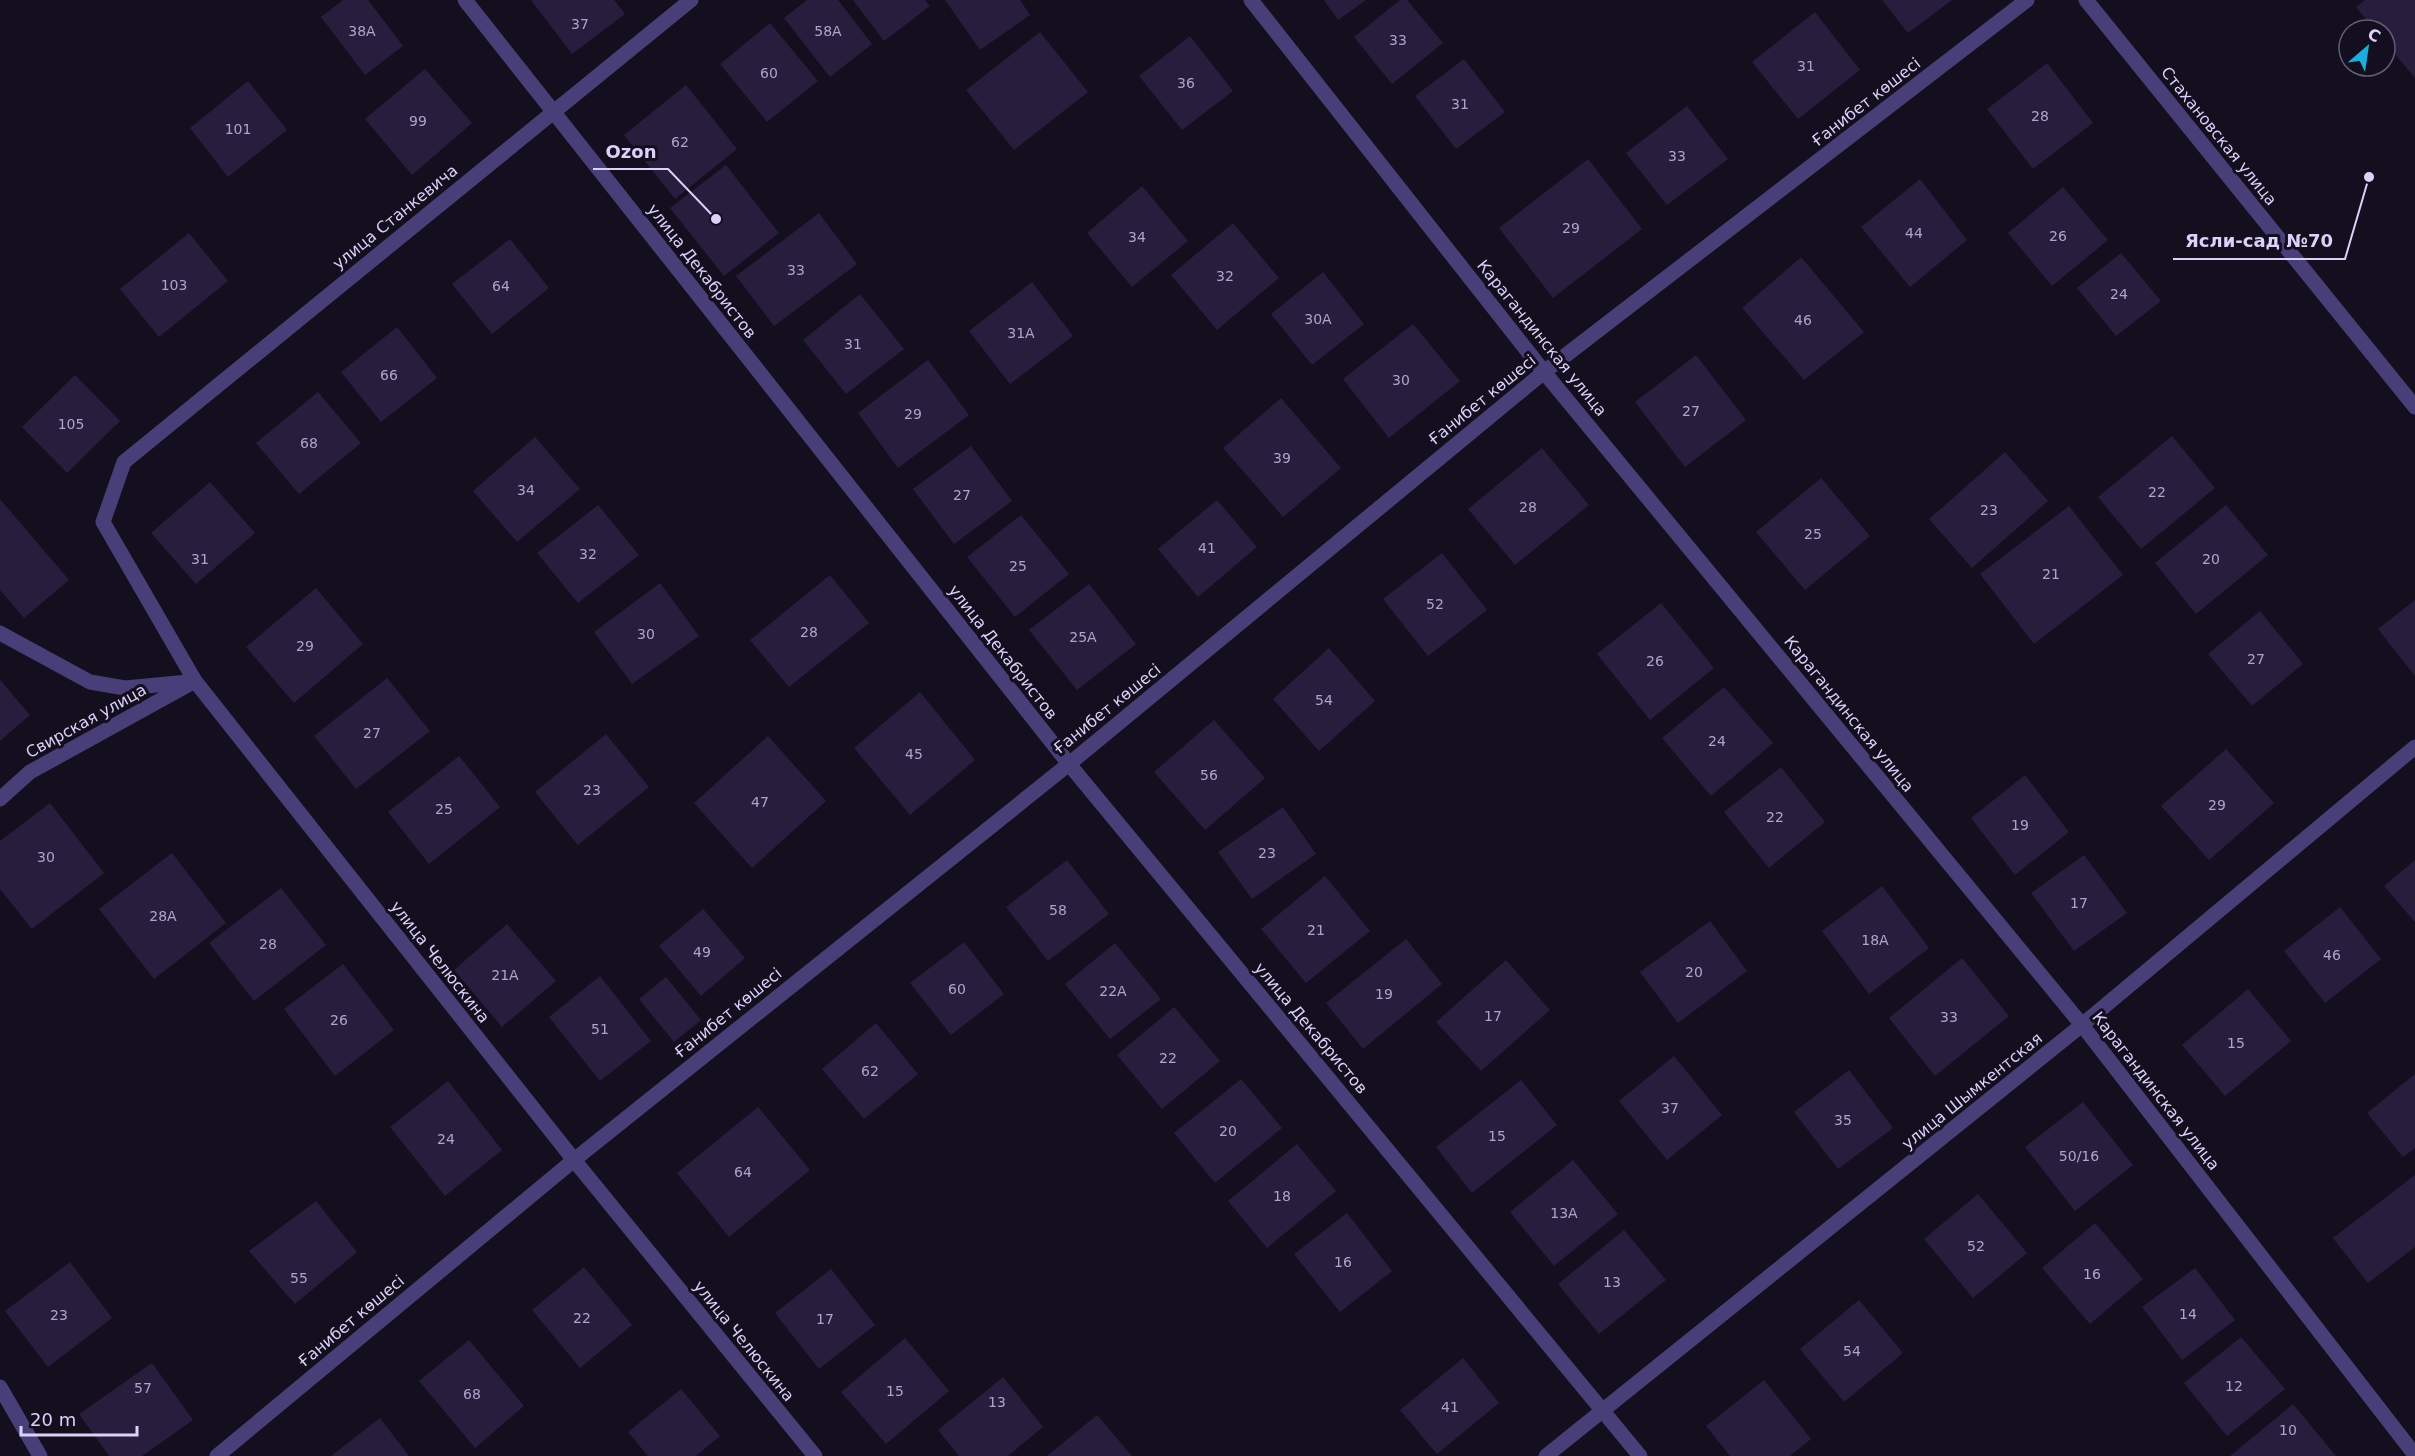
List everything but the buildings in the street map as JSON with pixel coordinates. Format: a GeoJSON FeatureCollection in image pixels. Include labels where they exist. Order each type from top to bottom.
{"type":"FeatureCollection","features":[{"type":"Feature","properties":{"kind":"street","name":"улица Декабристов"},"geometry":{"type":"LineString","coordinates":[[465,0],[1069,764],[1640,1456]]}},
{"type":"Feature","properties":{"kind":"street","name":"улица Станкевича"},"geometry":{"type":"LineString","coordinates":[[123,462],[691,0]]}},
{"type":"Feature","properties":{"kind":"street","name":"Карагандинская улица"},"geometry":{"type":"LineString","coordinates":[[1251,0],[1544,372],[2082,1025],[2415,1455]]}},
{"type":"Feature","properties":{"kind":"street","name":"Ғанибет көшесі"},"geometry":{"type":"LineString","coordinates":[[217,1456],[574,1160],[1069,764],[1544,372],[2028,0]]}},
{"type":"Feature","properties":{"kind":"street","name":"Стахановская улица"},"geometry":{"type":"LineString","coordinates":[[2086,0],[2415,407]]}},
{"type":"Feature","properties":{"kind":"street","name":"улица Челюскина"},"geometry":{"type":"LineString","coordinates":[[123,462],[103,522],[195,681],[574,1160],[815,1456]]}},
{"type":"Feature","properties":{"kind":"street"},"geometry":{"type":"LineString","coordinates":[[0,633],[90,682],[124,688],[195,681]]}},
{"type":"Feature","properties":{"kind":"street","name":"Свирская улица"},"geometry":{"type":"LineString","coordinates":[[0,799],[30,772],[195,681]]}},
{"type":"Feature","properties":{"kind":"street","name":"улица Шымкентская"},"geometry":{"type":"LineString","coordinates":[[1546,1456],[2082,1025],[2415,747]]}},
{"type":"Feature","properties":{"kind":"street"},"geometry":{"type":"LineString","coordinates":[[0,1387],[40,1456]]}},
{"type":"Feature","properties":{"kind":"place","name":"Ясли-сад №70"},"geometry":{"type":"Point","coordinates":[2369,177]}},
{"type":"Feature","properties":{"kind":"place","name":"Ozon"},"geometry":{"type":"Point","coordinates":[716,219]}}]}
